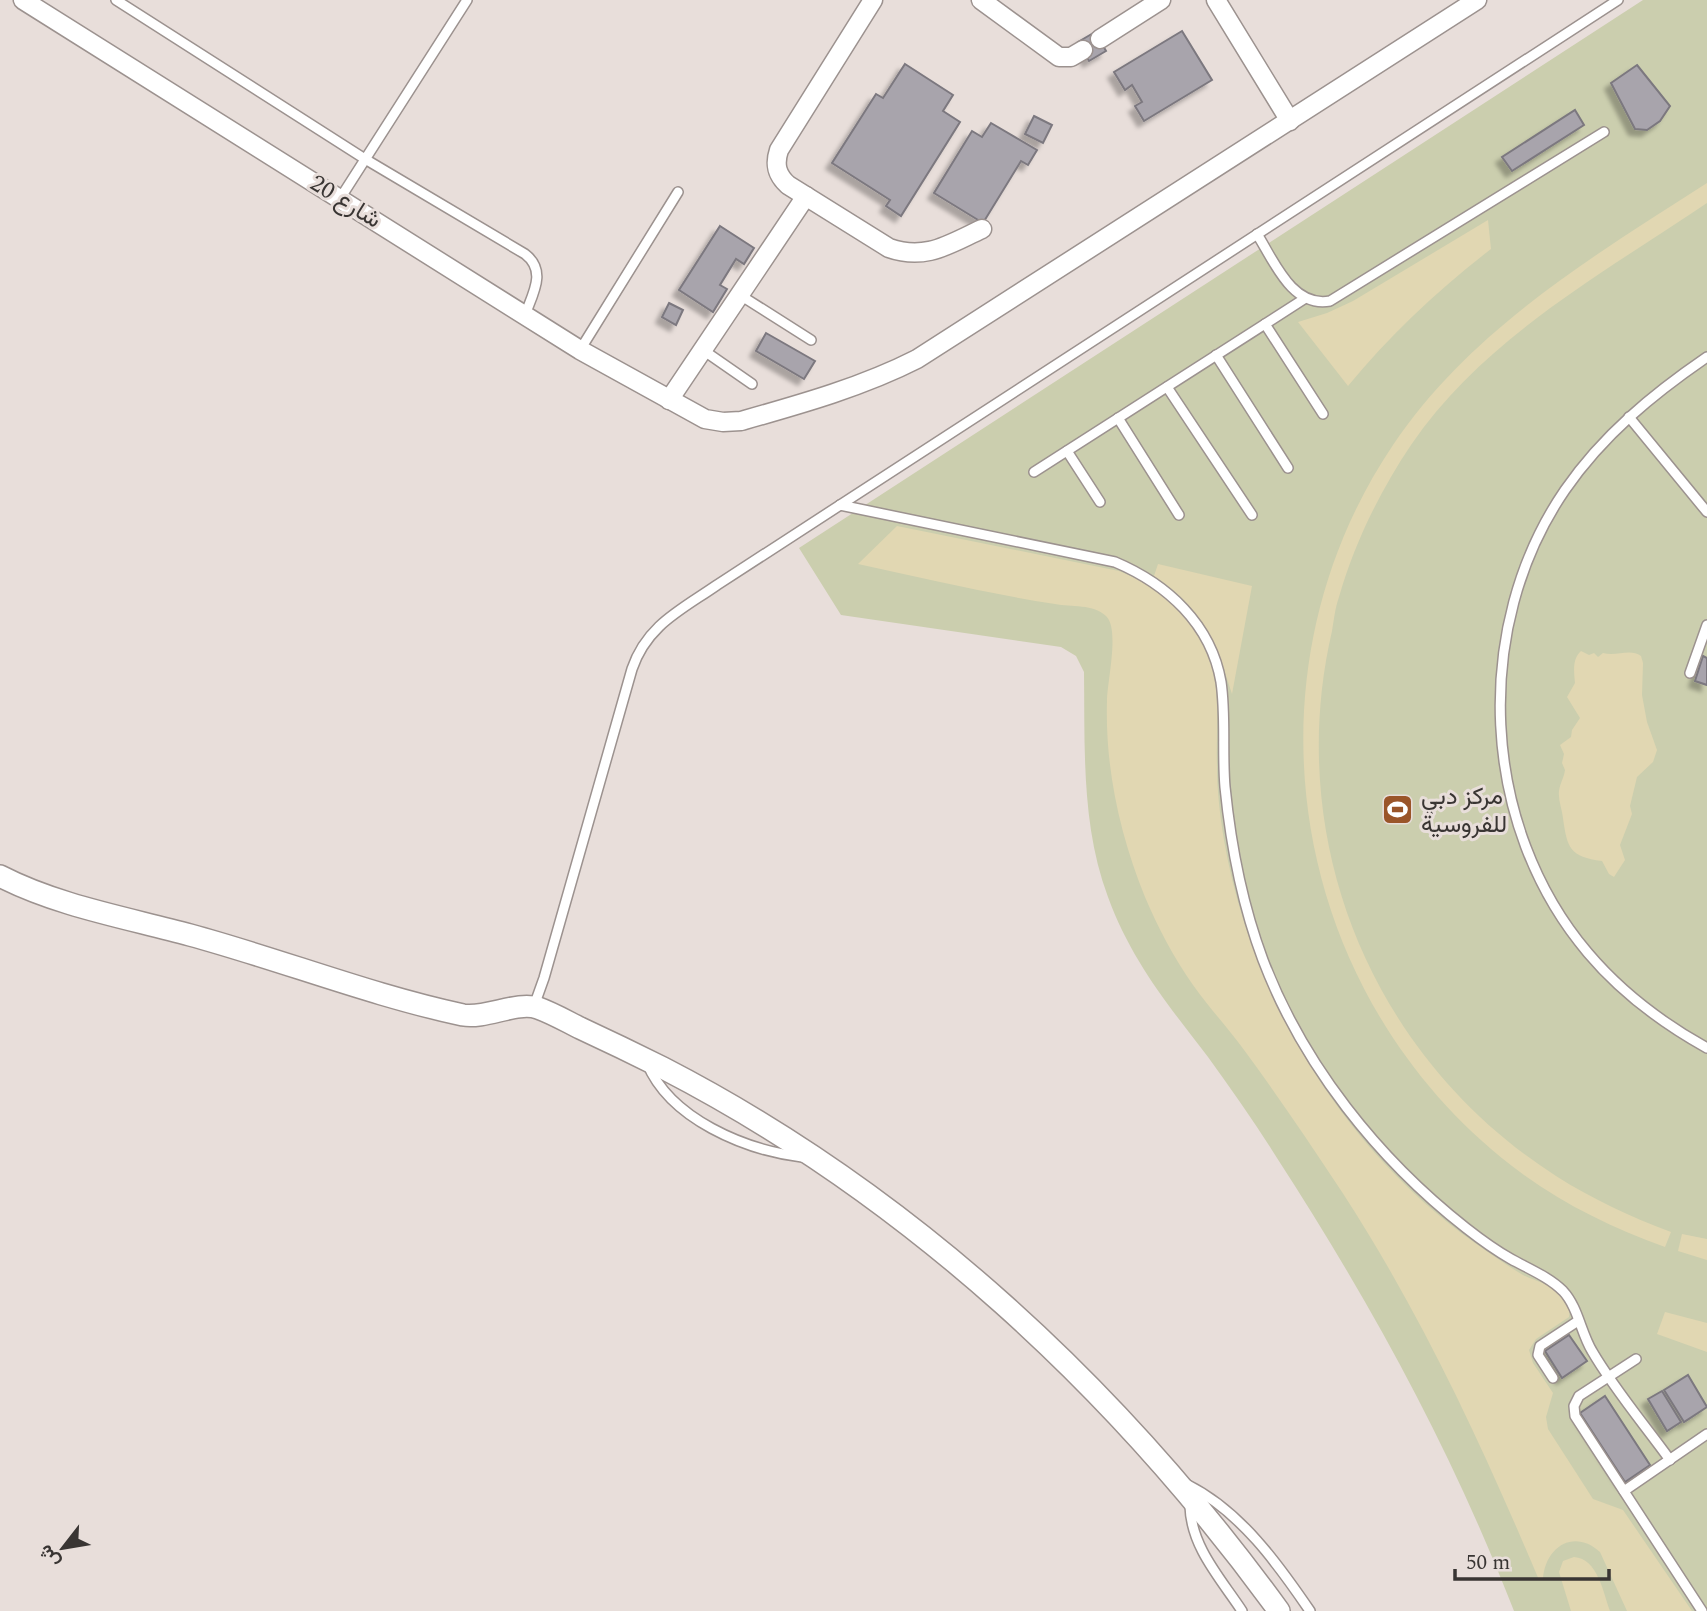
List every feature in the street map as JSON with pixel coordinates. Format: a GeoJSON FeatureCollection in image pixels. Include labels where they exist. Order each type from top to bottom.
{"type":"FeatureCollection","features":[{"type":"Feature","properties":{"kind":"street","name":"شارع 20"},"geometry":{"type":"LineString","coordinates":[[23,0],[580,349],[705,419],[723,422],[741,421],[894,371],[939,345],[1477,0]]}},
{"type":"Feature","properties":{"kind":"street"},"geometry":{"type":"LineString","coordinates":[[873,0],[779,150],[776,165],[782,180],[889,248],[902,252],[926,253],[982,229]]}},
{"type":"Feature","properties":{"kind":"street"},"geometry":{"type":"LineString","coordinates":[[981,0],[1059,57],[1071,57],[1083,50]]}},
{"type":"Feature","properties":{"kind":"street"},"geometry":{"type":"LineString","coordinates":[[1100,39],[1161,0]]}},
{"type":"Feature","properties":{"kind":"street"},"geometry":{"type":"LineString","coordinates":[[1216,0],[1290,121]]}},
{"type":"Feature","properties":{"kind":"street"},"geometry":{"type":"LineString","coordinates":[[669,400],[806,196]]}},
{"type":"Feature","properties":{"kind":"street"},"geometry":{"type":"LineString","coordinates":[[0,876],[103,912],[203,939],[339,983],[468,1016],[534,1006],[645,1059],[734,1107],[816,1159],[976,1279],[1097,1393],[1191,1498],[1279,1611]]}},
{"type":"Feature","properties":{"kind":"lane"},"geometry":{"type":"LineString","coordinates":[[116,0],[365,159],[532,260],[537,268],[538,278],[524,314]]}},
{"type":"Feature","properties":{"kind":"lane"},"geometry":{"type":"LineString","coordinates":[[341,197],[467,0]]}},
{"type":"Feature","properties":{"kind":"lane"},"geometry":{"type":"LineString","coordinates":[[534,1006],[637,653],[646,638],[658,626],[717,585],[1618,0]]}},
{"type":"Feature","properties":{"kind":"lane"},"geometry":{"type":"LineString","coordinates":[[1257,234],[1291,287],[1304,299],[1321,303],[1338,298],[1604,132]]}},
{"type":"Feature","properties":{"kind":"lane"},"geometry":{"type":"LineString","coordinates":[[580,349],[678,192]]}},
{"type":"Feature","properties":{"kind":"lane"},"geometry":{"type":"LineString","coordinates":[[740,295],[811,340]]}},
{"type":"Feature","properties":{"kind":"lane"},"geometry":{"type":"LineString","coordinates":[[1034,471],[1304,299]]}},
{"type":"Feature","properties":{"kind":"lane"},"geometry":{"type":"LineString","coordinates":[[1265,324],[1323,414]]}},
{"type":"Feature","properties":{"kind":"lane"},"geometry":{"type":"LineString","coordinates":[[703,350],[752,384]]}},
{"type":"Feature","properties":{"kind":"lane"},"geometry":{"type":"LineString","coordinates":[[1216,355],[1289,468]]}},
{"type":"Feature","properties":{"kind":"lane"},"geometry":{"type":"LineString","coordinates":[[1707,357],[1629,417],[1602,443],[1564,491],[1528,559],[1510,617],[1501,682],[1503,754],[1513,809],[1543,886],[1571,930],[1607,974],[1679,1032],[1707,1048]]}},
{"type":"Feature","properties":{"kind":"lane"},"geometry":{"type":"LineString","coordinates":[[1167,387],[1252,515]]}},
{"type":"Feature","properties":{"kind":"lane"},"geometry":{"type":"LineString","coordinates":[[1629,417],[1707,512]]}},
{"type":"Feature","properties":{"kind":"lane"},"geometry":{"type":"LineString","coordinates":[[1118,418],[1179,515]]}},
{"type":"Feature","properties":{"kind":"lane"},"geometry":{"type":"LineString","coordinates":[[1067,451],[1100,502]]}},
{"type":"Feature","properties":{"kind":"lane"},"geometry":{"type":"LineString","coordinates":[[840,505],[1115,562],[1154,583],[1191,615],[1207,640],[1221,683],[1225,786],[1242,896],[1264,964],[1292,1021],[1330,1084],[1390,1159],[1466,1228],[1507,1257],[1560,1288],[1569,1297],[1590,1349],[1670,1460]]}},
{"type":"Feature","properties":{"kind":"lane"},"geometry":{"type":"LineString","coordinates":[[1690,673],[1707,625]]}},
{"type":"Feature","properties":{"kind":"lane"},"geometry":{"type":"LineString","coordinates":[[645,1059],[650,1072],[667,1096],[688,1114],[755,1147],[816,1159]]}},
{"type":"Feature","properties":{"kind":"lane"},"geometry":{"type":"LineString","coordinates":[[1553,1378],[1538,1355],[1540,1346],[1578,1321]]}},
{"type":"Feature","properties":{"kind":"lane"},"geometry":{"type":"LineString","coordinates":[[1636,1359],[1579,1396],[1574,1411],[1577,1421],[1702,1611]]}},
{"type":"Feature","properties":{"kind":"lane"},"geometry":{"type":"LineString","coordinates":[[1624,1491],[1707,1434]]}},
{"type":"Feature","properties":{"kind":"lane"},"geometry":{"type":"LineString","coordinates":[[1174,1479],[1212,1500],[1244,1527],[1310,1611]]}},
{"type":"Feature","properties":{"kind":"lane"},"geometry":{"type":"LineString","coordinates":[[1191,1498],[1192,1524],[1201,1549],[1242,1611]]}},
{"type":"Feature","properties":{"kind":"green space","name":"مركز دبي للفروسية"},"geometry":{"type":"Polygon","coordinates":[[[1643,0],[1707,0],[1707,1611],[1514,1611],[1436,1434],[1377,1323],[1269,1145],[1139,962],[1117,920],[1099,870],[1093,842],[1086,786],[1084,672],[1076,656],[1061,647],[841,615],[799,548],[1643,0]]]}},
{"type":"Feature","properties":{"kind":"sand"},"geometry":{"type":"Polygon","coordinates":[[[1707,183],[1707,203],[1586,283],[1509,340],[1473,372],[1440,407],[1411,445],[1369,518],[1345,577],[1336,610],[1320,710],[1321,789],[1333,865],[1357,939],[1392,1008],[1437,1071],[1492,1128],[1556,1176],[1612,1207],[1671,1232],[1665,1247],[1585,1212],[1512,1166],[1437,1095],[1378,1014],[1336,924],[1311,829],[1303,730],[1314,632],[1344,536],[1393,445],[1424,403],[1496,331],[1536,298],[1707,183]]]}},
{"type":"Feature","properties":{"kind":"sand"},"geometry":{"type":"Polygon","coordinates":[[[1488,220],[1491,249],[1415,314],[1348,386],[1298,322],[1353,301],[1488,220]]]}},
{"type":"Feature","properties":{"kind":"sand"},"geometry":{"type":"Polygon","coordinates":[[[897,526],[1119,571],[1137,579],[1169,600],[1194,628],[1211,662],[1215,681],[1218,794],[1229,866],[1242,917],[1260,967],[1282,1015],[1330,1096],[1373,1151],[1397,1176],[1448,1223],[1475,1243],[1523,1275],[1551,1287],[1565,1297],[1569,1317],[1536,1339],[1529,1350],[1533,1363],[1553,1393],[1546,1417],[1548,1429],[1593,1499],[1623,1510],[1692,1611],[1627,1611],[1600,1552],[1580,1542],[1571,1542],[1555,1550],[1549,1558],[1543,1579],[1539,1580],[1473,1430],[1399,1286],[1342,1192],[1295,1122],[1186,975],[1150,909],[1121,826],[1112,777],[1107,701],[1112,632],[1106,616],[1095,609],[1006,596],[858,564],[897,526]]]}},
{"type":"Feature","properties":{"kind":"sand"},"geometry":{"type":"Polygon","coordinates":[[[1158,564],[1252,586],[1232,694],[1220,658],[1205,627],[1184,600],[1154,576],[1158,564]]]}},
{"type":"Feature","properties":{"kind":"sand"},"geometry":{"type":"Polygon","coordinates":[[[1581,651],[1589,655],[1594,653],[1598,657],[1603,653],[1632,653],[1641,656],[1642,695],[1647,722],[1657,750],[1653,762],[1637,777],[1630,806],[1632,814],[1620,845],[1625,860],[1614,877],[1609,874],[1602,861],[1583,857],[1572,849],[1566,837],[1559,798],[1565,770],[1562,763],[1564,754],[1560,745],[1571,737],[1580,718],[1567,697],[1575,683],[1575,662],[1581,651]]]}},
{"type":"Feature","properties":{"kind":"sand"},"geometry":{"type":"Polygon","coordinates":[[[1682,1234],[1707,1239],[1707,1260],[1678,1251],[1682,1234]]]}},
{"type":"Feature","properties":{"kind":"sand"},"geometry":{"type":"Polygon","coordinates":[[[1665,1312],[1707,1323],[1707,1352],[1657,1334],[1665,1312]]]}},
{"type":"Feature","properties":{"kind":"sand"},"geometry":{"type":"Polygon","coordinates":[[[1574,1557],[1582,1559],[1594,1570],[1610,1611],[1571,1611],[1559,1572],[1563,1561],[1574,1557]]]}},
{"type":"Feature","properties":{"kind":"building"},"geometry":{"type":"Polygon","coordinates":[[[1182,31],[1212,80],[1144,121],[1135,106],[1142,102],[1132,85],[1125,90],[1114,72],[1182,31]]]}},
{"type":"Feature","properties":{"kind":"building"},"geometry":{"type":"Polygon","coordinates":[[[1095,32],[1106,51],[1089,61],[1078,42],[1095,32]]]}},
{"type":"Feature","properties":{"kind":"building"},"geometry":{"type":"Polygon","coordinates":[[[905,64],[953,95],[943,111],[960,122],[901,216],[886,206],[890,200],[832,163],[876,94],[883,98],[905,64]]]}},
{"type":"Feature","properties":{"kind":"building"},"geometry":{"type":"Polygon","coordinates":[[[1637,65],[1670,106],[1660,121],[1647,130],[1635,129],[1611,83],[1637,65]]]}},
{"type":"Feature","properties":{"kind":"building"},"geometry":{"type":"Polygon","coordinates":[[[1575,110],[1584,125],[1512,171],[1502,157],[1575,110]]]}},
{"type":"Feature","properties":{"kind":"building"},"geometry":{"type":"Polygon","coordinates":[[[1034,116],[1052,125],[1043,143],[1025,134],[1034,116]]]}},
{"type":"Feature","properties":{"kind":"building"},"geometry":{"type":"Polygon","coordinates":[[[991,123],[1037,150],[1028,165],[1021,161],[983,223],[934,193],[972,131],[982,137],[991,123]]]}},
{"type":"Feature","properties":{"kind":"building"},"geometry":{"type":"Polygon","coordinates":[[[720,226],[754,248],[744,264],[736,259],[720,285],[727,289],[713,312],[679,290],[720,226]]]}},
{"type":"Feature","properties":{"kind":"building"},"geometry":{"type":"Polygon","coordinates":[[[669,303],[683,310],[676,325],[662,317],[669,303]]]}},
{"type":"Feature","properties":{"kind":"building"},"geometry":{"type":"Polygon","coordinates":[[[766,333],[815,361],[804,379],[756,351],[766,333]]]}},
{"type":"Feature","properties":{"kind":"building"},"geometry":{"type":"Polygon","coordinates":[[[1703,656],[1707,658],[1707,685],[1695,681],[1703,656]]]}},
{"type":"Feature","properties":{"kind":"building"},"geometry":{"type":"Polygon","coordinates":[[[1569,1335],[1587,1361],[1562,1378],[1545,1351],[1569,1335]]]}},
{"type":"Feature","properties":{"kind":"building"},"geometry":{"type":"Polygon","coordinates":[[[1688,1375],[1707,1407],[1684,1422],[1664,1390],[1688,1375]]]}},
{"type":"Feature","properties":{"kind":"building"},"geometry":{"type":"Polygon","coordinates":[[[1662,1391],[1681,1422],[1667,1431],[1648,1399],[1662,1391]]]}},
{"type":"Feature","properties":{"kind":"building"},"geometry":{"type":"Polygon","coordinates":[[[1605,1396],[1650,1465],[1625,1482],[1580,1413],[1605,1396]]]}},
{"type":"Feature","properties":{"kind":"place","name":"مركز دبي للفروسية"},"geometry":{"type":"Point","coordinates":[1398,810]}}]}
